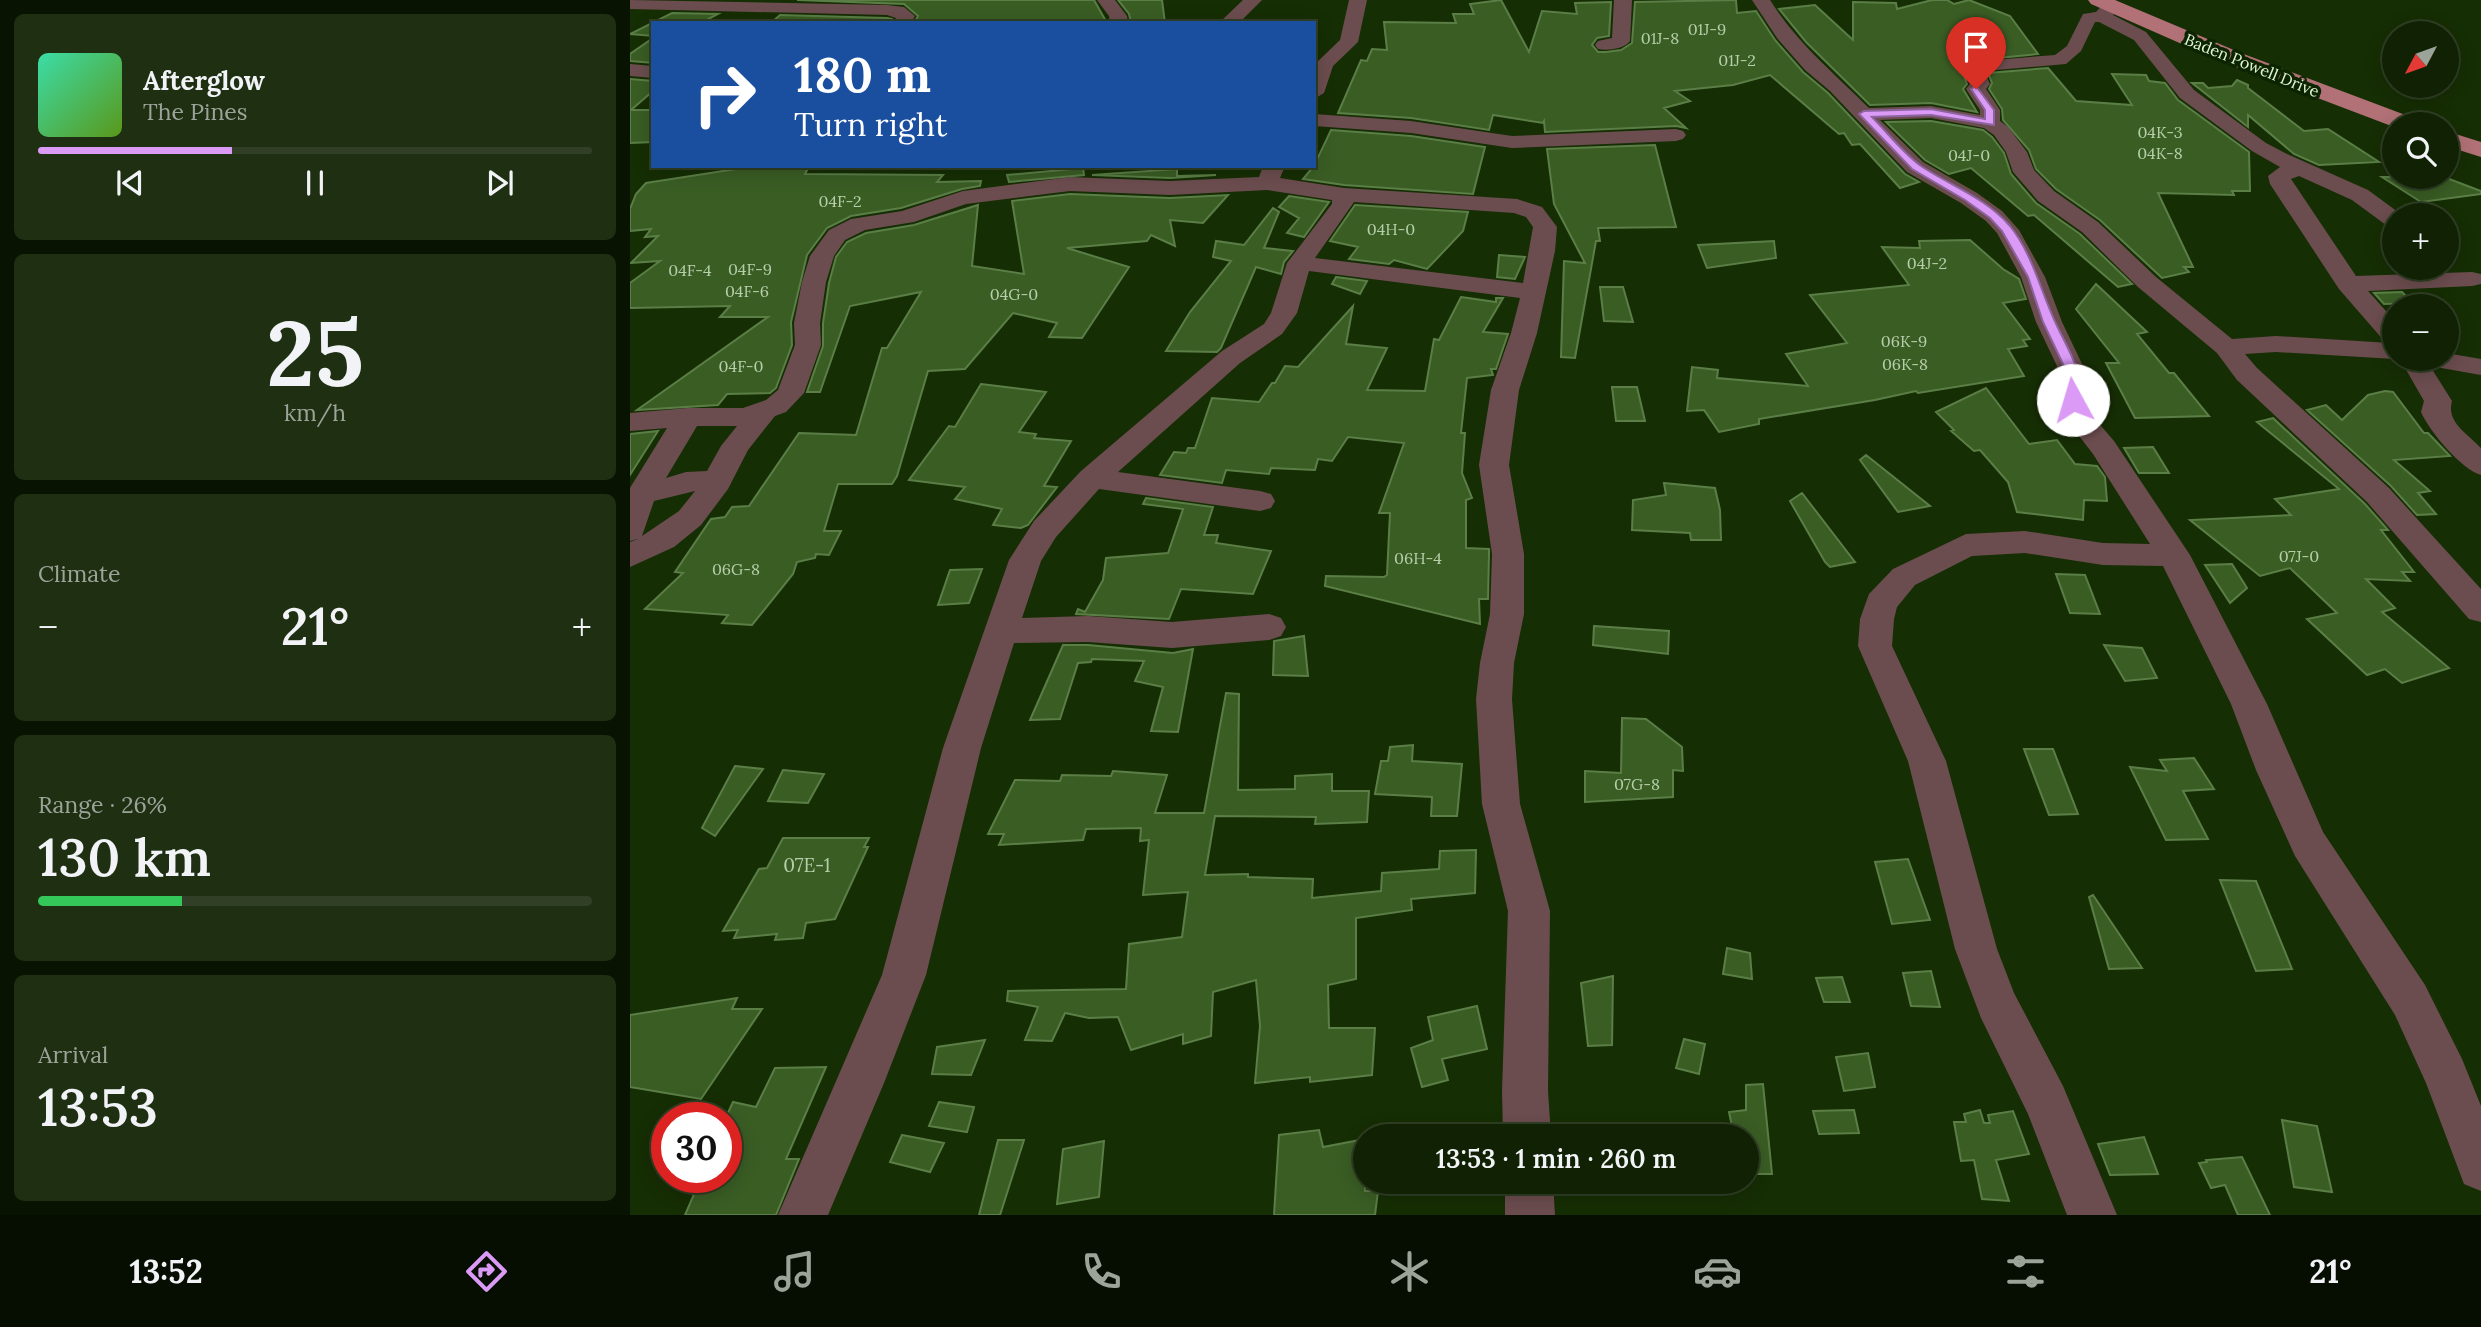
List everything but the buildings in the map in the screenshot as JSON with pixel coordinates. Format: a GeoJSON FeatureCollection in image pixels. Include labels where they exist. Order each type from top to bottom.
{"type":"FeatureCollection","features":[{"type":"Feature","properties":{"kind":"main road","name":"Baden Powell Drive"},"geometry":{"type":"LineString","coordinates":[[2104,7],[2382,114]]}},
{"type":"Feature","properties":{"kind":"main road"},"geometry":{"type":"LineString","coordinates":[[2459,142],[2481,150]]}},
{"type":"Feature","properties":{"kind":"street"},"geometry":{"type":"LineString","coordinates":[[1106,0],[1119,21]]}},
{"type":"Feature","properties":{"kind":"street"},"geometry":{"type":"LineString","coordinates":[[1230,21],[1253,0]]}},
{"type":"Feature","properties":{"kind":"street"},"geometry":{"type":"LineString","coordinates":[[1316,87],[1324,64],[1349,42],[1359,0]]}},
{"type":"Feature","properties":{"kind":"street"},"geometry":{"type":"LineString","coordinates":[[1604,45],[1621,41],[1623,0]]}},
{"type":"Feature","properties":{"kind":"street"},"geometry":{"type":"LineString","coordinates":[[1767,2],[1783,34],[1796,49],[1915,167],[1969,198],[1994,216],[2007,230],[2034,277],[2049,322],[2070,366],[2076,414],[2104,448],[2174,555],[2249,704],[2275,770],[2309,844],[2410,1000],[2446,1075],[2481,1167]]}},
{"type":"Feature","properties":{"kind":"street"},"geometry":{"type":"LineString","coordinates":[[630,4],[898,11],[906,16],[903,21]]}},
{"type":"Feature","properties":{"kind":"street"},"geometry":{"type":"LineString","coordinates":[[1990,123],[1990,110],[1976,89],[1980,84],[1974,72],[1976,66],[2059,60],[2068,56],[2074,51],[2082,27],[2104,7],[2151,47],[2187,94],[2200,105],[2259,147],[2360,195],[2382,211]]}},
{"type":"Feature","properties":{"kind":"street"},"geometry":{"type":"LineString","coordinates":[[724,21],[743,8]]}},
{"type":"Feature","properties":{"kind":"street"},"geometry":{"type":"LineString","coordinates":[[1864,114],[1931,112],[1990,123],[2001,131],[2016,152],[2024,172],[2046,196],[2090,227],[2147,282],[2226,347],[2247,374],[2378,495],[2481,610]]}},
{"type":"Feature","properties":{"kind":"street"},"geometry":{"type":"LineString","coordinates":[[1316,120],[1412,127],[1512,142],[1676,135]]}},
{"type":"Feature","properties":{"kind":"street"},"geometry":{"type":"LineString","coordinates":[[2303,169],[2290,171],[2279,177],[2281,184],[2348,284],[2382,323]]}},
{"type":"Feature","properties":{"kind":"street"},"geometry":{"type":"LineString","coordinates":[[630,422],[688,417],[746,417],[776,406],[790,393],[808,345],[807,323],[814,282],[822,256],[829,244],[846,230],[859,224],[915,215],[963,198],[1070,184],[1170,188],[1270,175],[1344,195],[1484,202],[1517,206],[1534,212],[1545,227],[1543,251],[1524,333],[1505,390],[1494,466],[1508,554],[1507,614],[1497,663],[1494,699],[1501,804],[1529,911],[1527,1124]]}},
{"type":"Feature","properties":{"kind":"street"},"geometry":{"type":"LineString","coordinates":[[803,1215],[861,1083],[904,975],[962,748],[1025,561],[1045,529],[1092,478],[1231,357],[1273,329],[1284,313],[1299,263],[1334,220],[1343,205],[1344,195]]}},
{"type":"Feature","properties":{"kind":"street"},"geometry":{"type":"LineString","coordinates":[[1299,263],[1532,292]]}},
{"type":"Feature","properties":{"kind":"street"},"geometry":{"type":"LineString","coordinates":[[2459,269],[2476,283]]}},
{"type":"Feature","properties":{"kind":"street"},"geometry":{"type":"LineString","coordinates":[[2348,284],[2476,283]]}},
{"type":"Feature","properties":{"kind":"street"},"geometry":{"type":"LineString","coordinates":[[2347,347],[2362,330],[2371,312]]}},
{"type":"Feature","properties":{"kind":"street"},"geometry":{"type":"LineString","coordinates":[[2226,347],[2250,344],[2382,350]]}},
{"type":"Feature","properties":{"kind":"street"},"geometry":{"type":"LineString","coordinates":[[2459,363],[2481,367]]}},
{"type":"Feature","properties":{"kind":"street"},"geometry":{"type":"LineString","coordinates":[[2420,371],[2438,401],[2435,412],[2440,423],[2481,465]]}},
{"type":"Feature","properties":{"kind":"street"},"geometry":{"type":"LineString","coordinates":[[630,556],[679,528],[703,503],[718,481],[728,457],[763,413]]}},
{"type":"Feature","properties":{"kind":"street"},"geometry":{"type":"LineString","coordinates":[[634,510],[688,417]]}},
{"type":"Feature","properties":{"kind":"street"},"geometry":{"type":"LineString","coordinates":[[1092,478],[1260,501]]}},
{"type":"Feature","properties":{"kind":"street"},"geometry":{"type":"LineString","coordinates":[[634,510],[686,482],[718,481]]}},
{"type":"Feature","properties":{"kind":"street"},"geometry":{"type":"LineString","coordinates":[[2092,1215],[2047,1102],[1996,1003],[1980,960],[1927,761],[1875,646],[1877,619],[1881,603],[1904,577],[1966,545],[2025,542],[2103,554],[2174,555]]}},
{"type":"Feature","properties":{"kind":"street"},"geometry":{"type":"LineString","coordinates":[[1002,631],[1088,629],[1172,635],[1269,627]]}},
{"type":"Feature","properties":{"kind":"street"},"geometry":{"type":"LineString","coordinates":[[1529,1194],[1530,1215]]}},
{"type":"Feature","properties":{"kind":"route"},"geometry":{"type":"LineString","coordinates":[[1976,89],[1990,110],[1990,123],[1931,112],[1864,114],[1891,139],[1915,167],[1969,198],[1994,216],[2007,230],[2034,277],[2049,322],[2070,366],[2073,400]]}}]}
